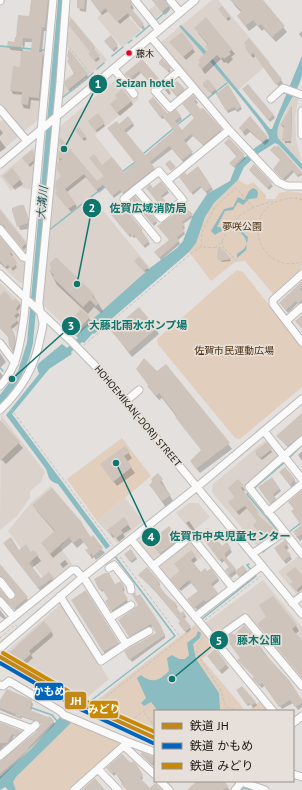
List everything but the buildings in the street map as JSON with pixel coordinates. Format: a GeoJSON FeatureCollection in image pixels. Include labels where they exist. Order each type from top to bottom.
{"type":"FeatureCollection","features":[{"type":"Feature","properties":{"kind":"street"},"geometry":{"type":"LineString","coordinates":[[0,386],[15,362],[27,299],[29,258],[53,0]]}},
{"type":"Feature","properties":{"kind":"street"},"geometry":{"type":"LineString","coordinates":[[0,410],[20,389],[37,352],[42,323],[38,309],[60,82],[66,0]]}},
{"type":"Feature","properties":{"kind":"street"},"geometry":{"type":"LineString","coordinates":[[135,0],[159,30]]}},
{"type":"Feature","properties":{"kind":"street"},"geometry":{"type":"LineString","coordinates":[[0,164],[195,0]]}},
{"type":"Feature","properties":{"kind":"street"},"geometry":{"type":"LineString","coordinates":[[172,3],[180,12]]}},
{"type":"Feature","properties":{"kind":"street"},"geometry":{"type":"LineString","coordinates":[[151,37],[229,130],[278,182],[287,186],[302,186]]}},
{"type":"Feature","properties":{"kind":"street"},"geometry":{"type":"LineString","coordinates":[[114,69],[134,94]]}},
{"type":"Feature","properties":{"kind":"street"},"geometry":{"type":"LineString","coordinates":[[179,71],[155,91],[170,108],[194,88]]}},
{"type":"Feature","properties":{"kind":"street"},"geometry":{"type":"LineString","coordinates":[[271,99],[283,88],[299,94]]}},
{"type":"Feature","properties":{"kind":"street"},"geometry":{"type":"LineString","coordinates":[[0,109],[27,141]]}},
{"type":"Feature","properties":{"kind":"street"},"geometry":{"type":"LineString","coordinates":[[302,111],[302,135]]}},
{"type":"Feature","properties":{"kind":"street"},"geometry":{"type":"LineString","coordinates":[[168,180],[229,130]]}},
{"type":"Feature","properties":{"kind":"street"},"geometry":{"type":"LineString","coordinates":[[136,189],[161,218],[183,200],[159,171],[136,189],[124,200],[157,239]]}},
{"type":"Feature","properties":{"kind":"street"},"geometry":{"type":"LineString","coordinates":[[0,228],[23,257],[29,258]]}},
{"type":"Feature","properties":{"kind":"street"},"geometry":{"type":"LineString","coordinates":[[0,274],[27,299]]}},
{"type":"Feature","properties":{"kind":"street"},"geometry":{"type":"LineString","coordinates":[[302,274],[273,300],[273,304],[302,342]]}},
{"type":"Feature","properties":{"kind":"street","name":"HOHOEMIKAN(-DORI) STREET"},"geometry":{"type":"LineString","coordinates":[[27,299],[78,345],[126,400],[302,614]]}},
{"type":"Feature","properties":{"kind":"street"},"geometry":{"type":"LineString","coordinates":[[286,321],[302,307]]}},
{"type":"Feature","properties":{"kind":"street"},"geometry":{"type":"LineString","coordinates":[[0,343],[15,362]]}},
{"type":"Feature","properties":{"kind":"street"},"geometry":{"type":"LineString","coordinates":[[126,400],[138,390]]}},
{"type":"Feature","properties":{"kind":"street"},"geometry":{"type":"LineString","coordinates":[[0,648],[83,577],[197,487],[302,399]]}},
{"type":"Feature","properties":{"kind":"street"},"geometry":{"type":"LineString","coordinates":[[264,431],[302,479]]}},
{"type":"Feature","properties":{"kind":"street"},"geometry":{"type":"LineString","coordinates":[[302,440],[286,459],[249,487],[282,533],[302,554]]}},
{"type":"Feature","properties":{"kind":"street"},"geometry":{"type":"LineString","coordinates":[[268,512],[302,484]]}},
{"type":"Feature","properties":{"kind":"street"},"geometry":{"type":"LineString","coordinates":[[252,554],[282,533]]}},
{"type":"Feature","properties":{"kind":"street"},"geometry":{"type":"LineString","coordinates":[[153,566],[191,536],[233,588]]}},
{"type":"Feature","properties":{"kind":"street"},"geometry":{"type":"LineString","coordinates":[[131,539],[272,710]]}},
{"type":"Feature","properties":{"kind":"street"},"geometry":{"type":"LineString","coordinates":[[109,556],[111,566],[130,585],[131,590]]}},
{"type":"Feature","properties":{"kind":"street"},"geometry":{"type":"LineString","coordinates":[[195,617],[261,566]]}},
{"type":"Feature","properties":{"kind":"street"},"geometry":{"type":"LineString","coordinates":[[0,628],[72,570],[76,570],[83,577],[126,644]]}},
{"type":"Feature","properties":{"kind":"street"},"geometry":{"type":"LineString","coordinates":[[0,581],[11,595]]}},
{"type":"Feature","properties":{"kind":"street"},"geometry":{"type":"LineString","coordinates":[[60,596],[101,661],[149,630]]}},
{"type":"Feature","properties":{"kind":"street"},"geometry":{"type":"LineString","coordinates":[[292,603],[302,596]]}},
{"type":"Feature","properties":{"kind":"street"},"geometry":{"type":"LineString","coordinates":[[0,601],[14,617]]}},
{"type":"Feature","properties":{"kind":"street"},"geometry":{"type":"LineString","coordinates":[[110,618],[131,605]]}},
{"type":"Feature","properties":{"kind":"street"},"geometry":{"type":"LineString","coordinates":[[214,640],[244,618],[302,686]]}},
{"type":"Feature","properties":{"kind":"street"},"geometry":{"type":"LineString","coordinates":[[0,685],[3,686],[9,681],[60,711],[64,715],[126,744],[154,752]]}},
{"type":"Feature","properties":{"kind":"street"},"geometry":{"type":"LineString","coordinates":[[294,722],[302,716]]}},
{"type":"Feature","properties":{"kind":"street"},"geometry":{"type":"LineString","coordinates":[[0,718],[34,727],[0,756]]}},
{"type":"Feature","properties":{"kind":"street"},"geometry":{"type":"LineString","coordinates":[[74,790],[126,744]]}},
{"type":"Feature","properties":{"kind":"street"},"geometry":{"type":"LineString","coordinates":[[126,744],[154,772]]}},
{"type":"Feature","properties":{"kind":"street"},"geometry":{"type":"LineString","coordinates":[[98,769],[118,790]]}},
{"type":"Feature","properties":{"kind":"street"},"geometry":{"type":"LineString","coordinates":[[161,782],[169,790]]}},
{"type":"Feature","properties":{"kind":"street"},"geometry":{"type":"LineString","coordinates":[[235,790],[241,782],[265,790]]}},
{"type":"Feature","properties":{"kind":"path"},"geometry":{"type":"LineString","coordinates":[[62,39],[91,75]]}},
{"type":"Feature","properties":{"kind":"path"},"geometry":{"type":"LineString","coordinates":[[202,247],[202,232],[215,207],[236,188],[253,207]]}},
{"type":"Feature","properties":{"kind":"path"},"geometry":{"type":"LineString","coordinates":[[216,247],[222,242],[228,228],[239,215],[253,207],[287,198],[302,200]]}},
{"type":"Feature","properties":{"kind":"path"},"geometry":{"type":"LineString","coordinates":[[276,201],[267,207],[259,222],[258,232],[260,243],[266,253],[274,260],[284,264],[302,262]]}},
{"type":"Feature","properties":{"kind":"path"},"geometry":{"type":"LineString","coordinates":[[265,203],[267,207]]}},
{"type":"Feature","properties":{"kind":"path"},"geometry":{"type":"LineString","coordinates":[[222,242],[224,248],[237,261]]}},
{"type":"Feature","properties":{"kind":"path"},"geometry":{"type":"LineString","coordinates":[[78,345],[193,252],[202,247],[224,248]]}},
{"type":"Feature","properties":{"kind":"path"},"geometry":{"type":"LineString","coordinates":[[7,404],[181,638]]}},
{"type":"Feature","properties":{"kind":"path"},"geometry":{"type":"LineString","coordinates":[[154,730],[131,721],[97,704],[262,576]]}},
{"type":"Feature","properties":{"kind":"path"},"geometry":{"type":"LineString","coordinates":[[0,638],[15,625]]}},
{"type":"Feature","properties":{"kind":"path"},"geometry":{"type":"LineString","coordinates":[[204,634],[197,647],[197,654],[220,689],[226,707]]}},
{"type":"Feature","properties":{"kind":"path"},"geometry":{"type":"LineString","coordinates":[[131,721],[151,705]]}},
{"type":"Feature","properties":{"kind":"path"},"geometry":{"type":"LineString","coordinates":[[226,707],[236,710]]}},
{"type":"Feature","properties":{"kind":"path"},"geometry":{"type":"LineString","coordinates":[[143,712],[154,725]]}},
{"type":"Feature","properties":{"kind":"shaded area"},"geometry":{"type":"Polygon","coordinates":[[[115,0],[141,31],[122,47],[97,18],[115,0]]]}},
{"type":"Feature","properties":{"kind":"shaded area"},"geometry":{"type":"Polygon","coordinates":[[[161,0],[168,0],[172,5],[153,20],[147,12],[161,0]]]}},
{"type":"Feature","properties":{"kind":"shaded area"},"geometry":{"type":"Polygon","coordinates":[[[212,0],[218,0],[270,62],[237,91],[228,81],[206,100],[159,44],[212,0]]]}},
{"type":"Feature","properties":{"kind":"shaded area"},"geometry":{"type":"Polygon","coordinates":[[[66,14],[70,16],[107,60],[60,99],[62,82],[83,66],[64,42],[66,14]]]}},
{"type":"Feature","properties":{"kind":"shaded area"},"geometry":{"type":"Polygon","coordinates":[[[0,46],[46,50],[39,119],[22,133],[0,106],[0,46]]]}},
{"type":"Feature","properties":{"kind":"shaded area"},"geometry":{"type":"Polygon","coordinates":[[[120,76],[139,99],[95,135],[123,171],[92,197],[150,268],[75,335],[42,304],[57,129],[120,76]]]}},
{"type":"Feature","properties":{"kind":"shaded area"},"geometry":{"type":"Polygon","coordinates":[[[294,95],[299,96],[295,117],[296,139],[301,160],[299,161],[278,138],[277,134],[279,125],[294,95]]]}},
{"type":"Feature","properties":{"kind":"shaded area"},"geometry":{"type":"Polygon","coordinates":[[[5,118],[19,136],[0,152],[0,122],[5,118]]]}},
{"type":"Feature","properties":{"kind":"shaded area"},"geometry":{"type":"Polygon","coordinates":[[[33,148],[35,150],[32,190],[16,186],[11,191],[0,176],[33,148]]]}},
{"type":"Feature","properties":{"kind":"shaded area"},"geometry":{"type":"Polygon","coordinates":[[[0,208],[27,242],[23,282],[20,283],[0,264],[0,208]]]}},
{"type":"Feature","properties":{"kind":"shaded area"},"geometry":{"type":"Polygon","coordinates":[[[0,283],[22,304],[19,335],[0,314],[0,283]]]}},
{"type":"Feature","properties":{"kind":"shaded area"},"geometry":{"type":"Polygon","coordinates":[[[1,415],[45,472],[41,482],[30,491],[30,498],[17,516],[0,530],[1,415]]]}},
{"type":"Feature","properties":{"kind":"shaded area"},"geometry":{"type":"Polygon","coordinates":[[[267,439],[280,456],[279,459],[244,488],[247,492],[246,493],[282,537],[262,552],[212,492],[212,489],[213,484],[267,439]]]}},
{"type":"Feature","properties":{"kind":"shaded area"},"geometry":{"type":"Polygon","coordinates":[[[51,486],[83,523],[63,540],[65,543],[60,547],[72,564],[48,584],[8,531],[31,503],[51,486]]]}},
{"type":"Feature","properties":{"kind":"shaded area"},"geometry":{"type":"Polygon","coordinates":[[[125,498],[143,521],[117,543],[97,521],[125,498]]]}},
{"type":"Feature","properties":{"kind":"shaded area"},"geometry":{"type":"Polygon","coordinates":[[[189,503],[198,503],[210,517],[192,532],[176,513],[189,503]]]}},
{"type":"Feature","properties":{"kind":"shaded area"},"geometry":{"type":"Polygon","coordinates":[[[152,532],[167,552],[153,563],[137,543],[152,532]]]}},
{"type":"Feature","properties":{"kind":"shaded area"},"geometry":{"type":"Polygon","coordinates":[[[191,539],[204,555],[180,574],[188,583],[177,592],[156,566],[191,539]]]}},
{"type":"Feature","properties":{"kind":"shaded area"},"geometry":{"type":"Polygon","coordinates":[[[300,555],[302,557],[302,592],[298,596],[278,572],[300,555]]]}},
{"type":"Feature","properties":{"kind":"shaded area"},"geometry":{"type":"Polygon","coordinates":[[[263,580],[302,627],[302,682],[245,614],[215,637],[204,624],[263,580]]]}},
{"type":"Feature","properties":{"kind":"shaded area"},"geometry":{"type":"Polygon","coordinates":[[[60,605],[63,606],[109,679],[84,700],[5,653],[60,605]]]}},
{"type":"Feature","properties":{"kind":"green space","name":"夢咲公園"},"geometry":{"type":"Polygon","coordinates":[[[238,180],[247,185],[253,182],[266,195],[266,199],[275,199],[279,193],[288,191],[302,193],[302,268],[273,294],[245,261],[235,262],[211,281],[189,252],[208,212],[238,180]]]}},
{"type":"Feature","properties":{"kind":"green space","name":"佐賀市民運動広場"},"geometry":{"type":"Polygon","coordinates":[[[237,270],[243,272],[302,347],[302,387],[240,439],[235,438],[157,343],[158,338],[237,270]]]}},
{"type":"Feature","properties":{"kind":"green space"},"geometry":{"type":"Polygon","coordinates":[[[122,438],[151,476],[97,521],[67,479],[122,438]]]}},
{"type":"Feature","properties":{"kind":"green space"},"geometry":{"type":"Polygon","coordinates":[[[197,623],[216,646],[202,659],[244,709],[249,710],[154,710],[154,733],[92,704],[197,623]]]}},
{"type":"Feature","properties":{"kind":"green space"},"geometry":{"type":"Polygon","coordinates":[[[261,700],[269,710],[249,710],[261,700]]]}},
{"type":"Feature","properties":{"kind":"green space"},"geometry":{"type":"Polygon","coordinates":[[[71,723],[123,743],[71,790],[16,790],[13,782],[16,777],[71,723]]]}},
{"type":"Feature","properties":{"kind":"water","name":"大溝川"},"geometry":{"type":"Polygon","coordinates":[[[58,0],[64,0],[33,343],[21,376],[0,404],[0,395],[18,371],[27,343],[58,0]]]}},
{"type":"Feature","properties":{"kind":"water"},"geometry":{"type":"Polygon","coordinates":[[[181,25],[206,51],[270,129],[272,129],[302,56],[302,75],[300,82],[279,124],[277,132],[278,138],[302,164],[302,170],[279,145],[275,143],[259,153],[244,167],[238,180],[214,203],[205,217],[196,243],[189,252],[94,334],[93,333],[84,343],[82,342],[71,352],[72,354],[49,369],[12,414],[110,546],[106,549],[58,484],[51,480],[48,476],[46,469],[6,415],[39,374],[37,367],[39,363],[62,344],[67,348],[78,338],[75,335],[150,268],[177,248],[183,241],[193,215],[207,194],[230,181],[235,168],[252,150],[269,138],[257,118],[179,26],[181,25]]]}},
{"type":"Feature","properties":{"kind":"water"},"geometry":{"type":"Polygon","coordinates":[[[253,188],[257,190],[257,198],[249,199],[243,205],[238,202],[233,210],[225,211],[217,227],[239,229],[248,237],[247,244],[245,238],[238,231],[229,229],[215,235],[211,231],[224,209],[233,207],[238,197],[244,200],[249,191],[253,188]]]}},
{"type":"Feature","properties":{"kind":"water"},"geometry":{"type":"Polygon","coordinates":[[[247,244],[246,250],[237,258],[237,254],[244,249],[247,244]]]}},
{"type":"Feature","properties":{"kind":"water"},"geometry":{"type":"Polygon","coordinates":[[[198,631],[201,633],[200,638],[193,644],[196,659],[219,693],[221,710],[157,710],[151,702],[144,706],[141,703],[146,698],[137,678],[141,675],[149,680],[155,680],[162,677],[169,671],[167,658],[172,655],[179,659],[185,659],[189,655],[187,643],[196,636],[198,631]]]}},
{"type":"Feature","properties":{"kind":"water"},"geometry":{"type":"Polygon","coordinates":[[[60,717],[71,723],[16,777],[13,782],[16,790],[8,790],[5,787],[0,790],[0,777],[31,749],[60,717]]]}},
{"type":"Feature","properties":{"kind":"waterway"},"geometry":{"type":"LineString","coordinates":[[155,21],[172,6]]}},
{"type":"Feature","properties":{"kind":"waterway"},"geometry":{"type":"LineString","coordinates":[[136,37],[151,24]]}},
{"type":"Feature","properties":{"kind":"waterway"},"geometry":{"type":"LineString","coordinates":[[128,43],[132,40]]}},
{"type":"Feature","properties":{"kind":"waterway"},"geometry":{"type":"LineString","coordinates":[[0,46],[32,49]]}},
{"type":"Feature","properties":{"kind":"waterway"},"geometry":{"type":"LineString","coordinates":[[112,56],[123,47]]}},
{"type":"Feature","properties":{"kind":"waterway"},"geometry":{"type":"LineString","coordinates":[[38,50],[44,50]]}},
{"type":"Feature","properties":{"kind":"waterway"},"geometry":{"type":"LineString","coordinates":[[97,69],[104,63]]}},
{"type":"Feature","properties":{"kind":"waterway"},"geometry":{"type":"LineString","coordinates":[[62,98],[93,73]]}},
{"type":"Feature","properties":{"kind":"waterway"},"geometry":{"type":"LineString","coordinates":[[207,99],[227,83]]}},
{"type":"Feature","properties":{"kind":"waterway"},"geometry":{"type":"LineString","coordinates":[[177,125],[191,114]]}},
{"type":"Feature","properties":{"kind":"waterway"},"geometry":{"type":"LineString","coordinates":[[143,154],[174,128]]}},
{"type":"Feature","properties":{"kind":"waterway"},"geometry":{"type":"LineString","coordinates":[[122,172],[135,162]]}},
{"type":"Feature","properties":{"kind":"waterway"},"geometry":{"type":"LineString","coordinates":[[48,231],[105,186]]}},
{"type":"Feature","properties":{"kind":"waterway"},"geometry":{"type":"LineString","coordinates":[[0,368],[3,371]]}},
{"type":"Feature","properties":{"kind":"waterway"},"geometry":{"type":"LineString","coordinates":[[289,458],[302,445]]}},
{"type":"Feature","properties":{"kind":"waterway"},"geometry":{"type":"LineString","coordinates":[[253,489],[285,462]]}},
{"type":"Feature","properties":{"kind":"waterway"},"geometry":{"type":"LineString","coordinates":[[250,492],[247,494],[279,532]]}},
{"type":"Feature","properties":{"kind":"waterway"},"geometry":{"type":"LineString","coordinates":[[289,532],[302,522]]}},
{"type":"Feature","properties":{"kind":"waterway"},"geometry":{"type":"LineString","coordinates":[[263,552],[282,536]]}},
{"type":"Feature","properties":{"kind":"waterway"},"geometry":{"type":"LineString","coordinates":[[88,703],[175,636],[114,555]]}},
{"type":"Feature","properties":{"kind":"waterway"},"geometry":{"type":"LineString","coordinates":[[249,564],[247,565],[251,570]]}},
{"type":"Feature","properties":{"kind":"waterway"},"geometry":{"type":"LineString","coordinates":[[202,619],[256,576],[255,574]]}},
{"type":"Feature","properties":{"kind":"waterway"},"geometry":{"type":"LineString","coordinates":[[29,707],[52,715],[57,721]]}},
{"type":"Feature","properties":{"kind":"waterway"},"geometry":{"type":"LineString","coordinates":[[241,790],[244,788],[251,790]]}},
{"type":"Feature","properties":{"kind":"rail line","name":"みどり"},"geometry":{"type":"LineString","coordinates":[[3,653],[85,701],[154,732]]}},
{"type":"Feature","properties":{"kind":"rail line","name":"JH"},"geometry":{"type":"LineString","coordinates":[[0,657],[83,705],[154,738]]}},
{"type":"Feature","properties":{"kind":"rail line","name":"かもめ"},"geometry":{"type":"LineString","coordinates":[[0,663],[80,709],[153,743]]}},
{"type":"Feature","properties":{"kind":"place","name":"藤木"},"geometry":{"type":"Point","coordinates":[129,53]}},
{"type":"Feature","properties":{"kind":"place","name":"Seizan hotel"},"geometry":{"type":"Point","coordinates":[64,149]}},
{"type":"Feature","properties":{"kind":"place","name":"佐賀広域消防局"},"geometry":{"type":"Point","coordinates":[77,284]}},
{"type":"Feature","properties":{"kind":"place","name":"大藤北雨水ポンプ場"},"geometry":{"type":"Point","coordinates":[12,379]}},
{"type":"Feature","properties":{"kind":"place","name":"佐賀市中央児童センター"},"geometry":{"type":"Point","coordinates":[116,463]}},
{"type":"Feature","properties":{"kind":"place","name":"藤木公園"},"geometry":{"type":"Point","coordinates":[172,679]}}]}
